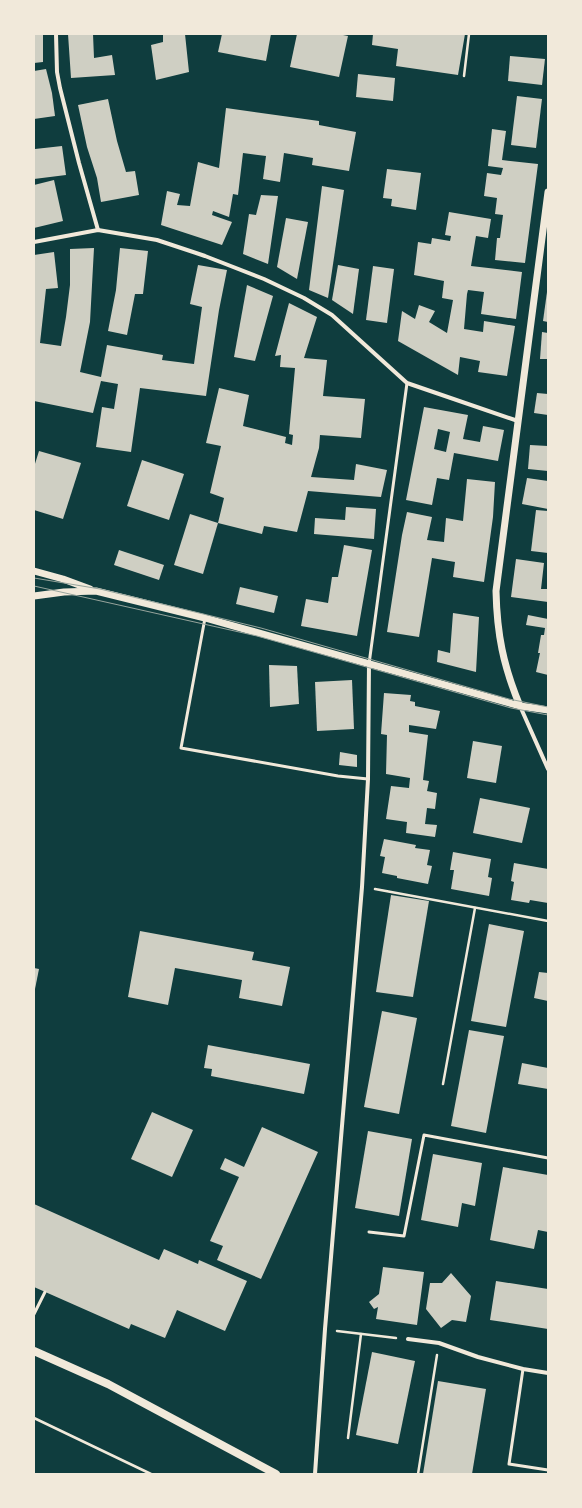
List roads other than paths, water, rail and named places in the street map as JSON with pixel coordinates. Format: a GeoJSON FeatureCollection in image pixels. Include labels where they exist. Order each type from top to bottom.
{"type":"FeatureCollection","features":[{"type":"Feature","properties":{"kind":"main road"},"geometry":{"type":"LineString","coordinates":[[34,1351],[108,1384],[276,1474]]}},
{"type":"Feature","properties":{"kind":"street"},"geometry":{"type":"LineString","coordinates":[[56,34],[57,72],[60,88],[79,164],[98,230]]}},
{"type":"Feature","properties":{"kind":"street"},"geometry":{"type":"LineString","coordinates":[[548,196],[496,591],[499,640],[507,672],[520,706],[548,769]]}},
{"type":"Feature","properties":{"kind":"street"},"geometry":{"type":"LineString","coordinates":[[34,242],[98,230],[157,240],[264,278],[304,298],[332,315],[407,383],[518,421]]}},
{"type":"Feature","properties":{"kind":"street"},"geometry":{"type":"LineString","coordinates":[[34,571],[63,579],[96,591],[205,618],[520,706],[548,710]]}},
{"type":"Feature","properties":{"kind":"street"},"geometry":{"type":"LineString","coordinates":[[34,596],[64,592],[96,591]]}},
{"type":"Feature","properties":{"kind":"street"},"geometry":{"type":"LineString","coordinates":[[315,1474],[325,1329],[362,887],[368,779],[369,664]]}},
{"type":"Feature","properties":{"kind":"street"},"geometry":{"type":"LineString","coordinates":[[408,1339],[439,1343],[478,1357],[524,1369],[548,1373]]}},
{"type":"Feature","properties":{"kind":"lane"},"geometry":{"type":"LineString","coordinates":[[369,664],[407,383]]}},
{"type":"Feature","properties":{"kind":"lane"},"geometry":{"type":"LineString","coordinates":[[205,618],[181,748],[338,776],[368,779]]}},
{"type":"Feature","properties":{"kind":"lane"},"geometry":{"type":"LineString","coordinates":[[369,1232],[404,1236],[424,1135],[548,1158]]}},
{"type":"Feature","properties":{"kind":"lane"},"geometry":{"type":"LineString","coordinates":[[34,1314],[45,1292]]}},
{"type":"Feature","properties":{"kind":"lane"},"geometry":{"type":"LineString","coordinates":[[524,1369],[509,1464],[548,1470]]}},
{"type":"Feature","properties":{"kind":"tram line"},"geometry":{"type":"LineString","coordinates":[[34,578],[100,589],[261,628],[509,699],[548,707]]}},
{"type":"Feature","properties":{"kind":"tram line"},"geometry":{"type":"LineString","coordinates":[[34,586],[257,636],[511,708],[548,715]]}}]}
